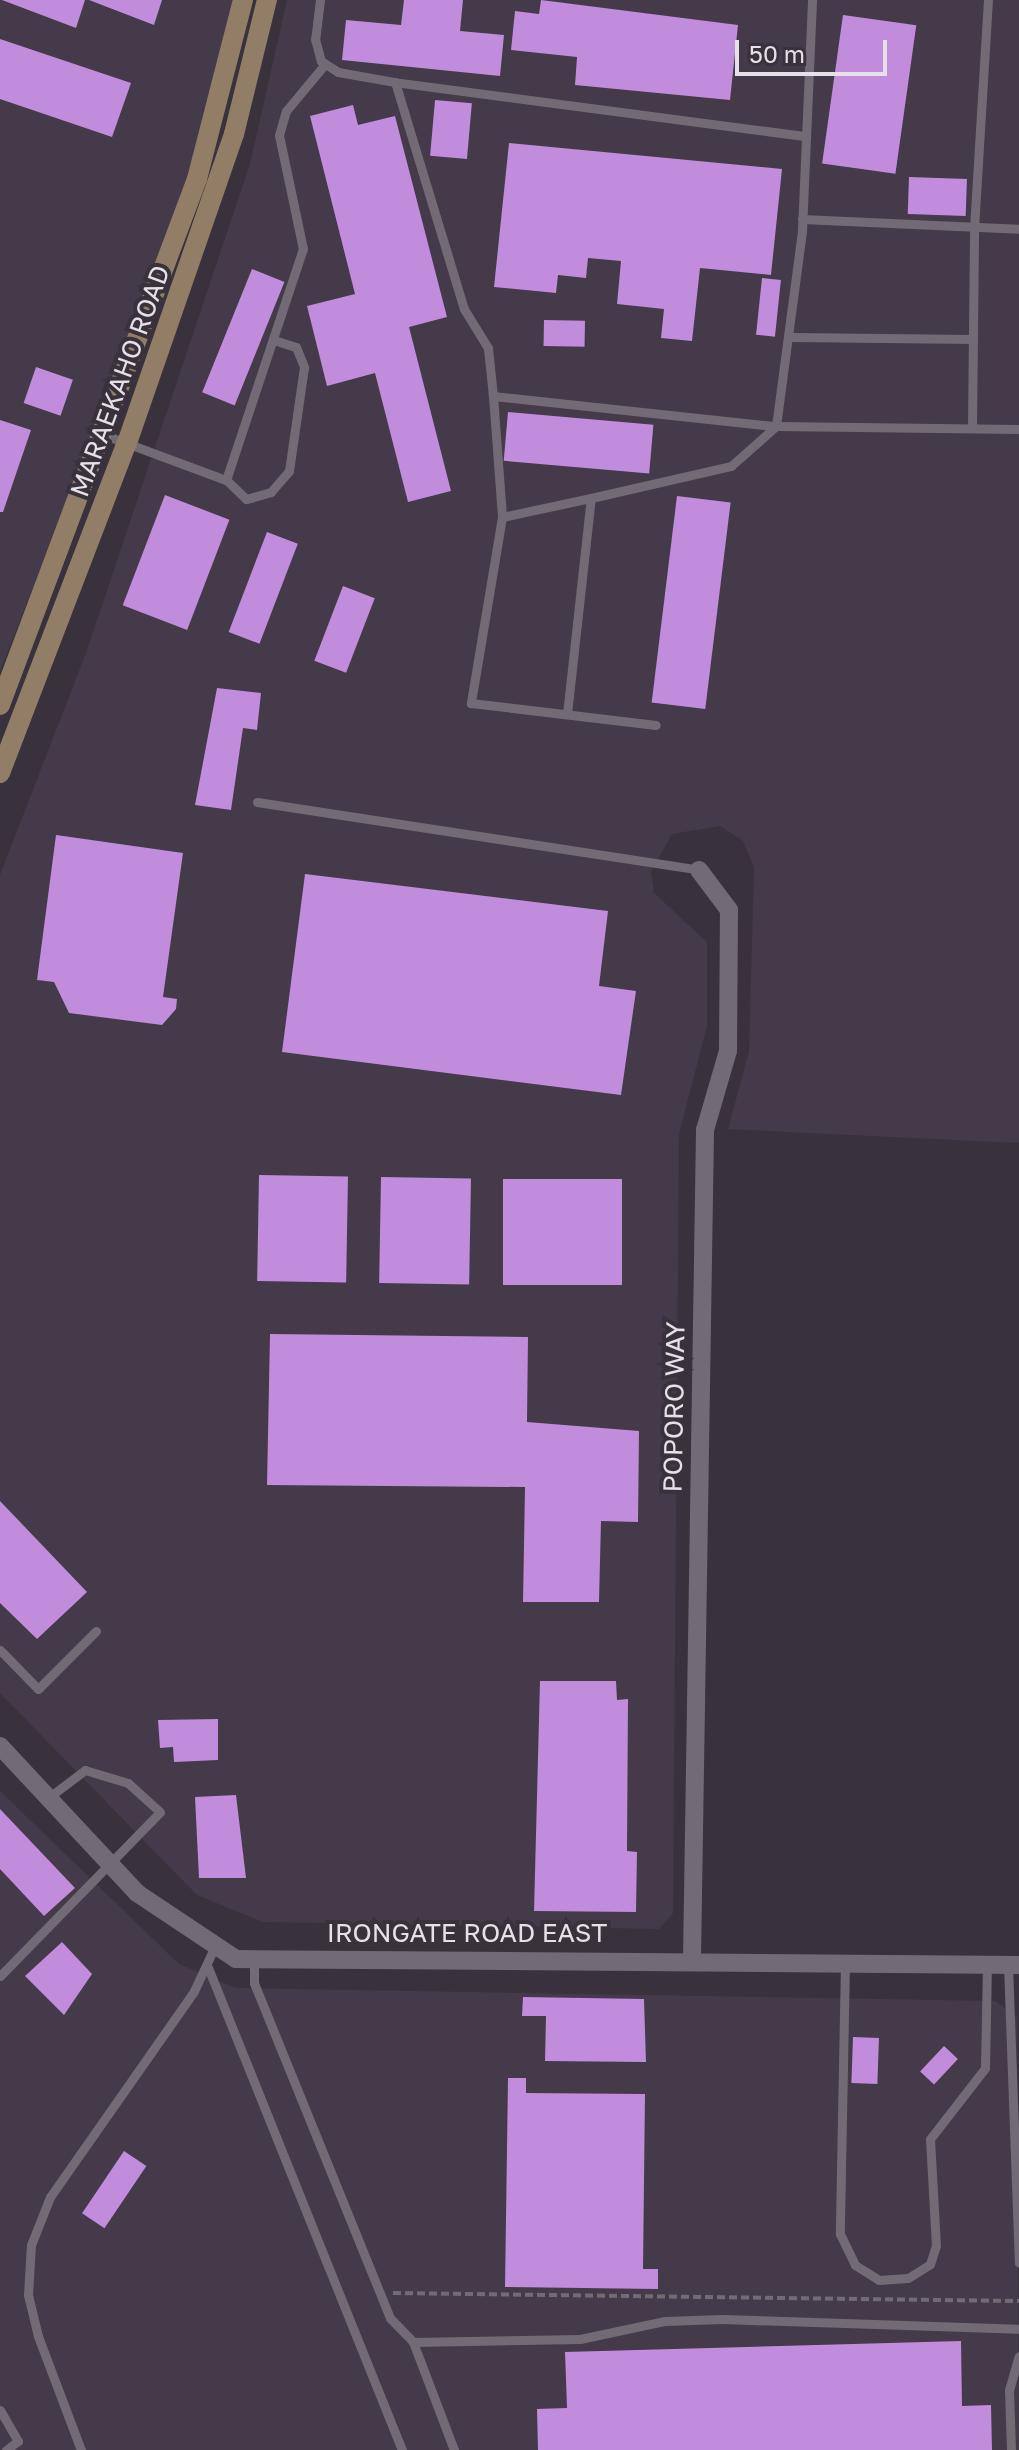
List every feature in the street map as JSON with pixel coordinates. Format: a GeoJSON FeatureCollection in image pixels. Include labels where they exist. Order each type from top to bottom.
{"type":"FeatureCollection","features":[{"type":"Feature","properties":{"kind":"main road"},"geometry":{"type":"LineString","coordinates":[[0,705],[197,179],[243,0]]}},
{"type":"Feature","properties":{"kind":"main road","name":"MARAEKAHO ROAD"},"geometry":{"type":"LineString","coordinates":[[0,773],[127,443],[234,134],[267,0]]}},
{"type":"Feature","properties":{"kind":"street","name":"POPORO WAY"},"geometry":{"type":"LineString","coordinates":[[692,1959],[705,1130],[728,1051],[729,1020],[729,910],[699,870]]}},
{"type":"Feature","properties":{"kind":"street","name":"IRONGATE ROAD EAST"},"geometry":{"type":"LineString","coordinates":[[0,1746],[110,1864],[158,1909],[236,1959],[692,1959],[1014,1965]]}},
{"type":"Feature","properties":{"kind":"lane"},"geometry":{"type":"LineString","coordinates":[[320,0],[315,39],[325,64]]}},
{"type":"Feature","properties":{"kind":"lane"},"geometry":{"type":"LineString","coordinates":[[502,517],[731,466],[776,426],[792,337],[802,219],[812,0]]}},
{"type":"Feature","properties":{"kind":"lane"},"geometry":{"type":"LineString","coordinates":[[972,427],[974,228],[988,0]]}},
{"type":"Feature","properties":{"kind":"lane"},"geometry":{"type":"LineString","coordinates":[[226,480],[303,249],[279,135],[286,111],[325,64]]}},
{"type":"Feature","properties":{"kind":"lane"},"geometry":{"type":"LineString","coordinates":[[325,64],[395,82],[804,136]]}},
{"type":"Feature","properties":{"kind":"lane"},"geometry":{"type":"LineString","coordinates":[[395,82],[464,309],[488,348],[502,517],[471,703],[656,725]]}},
{"type":"Feature","properties":{"kind":"lane"},"geometry":{"type":"LineString","coordinates":[[802,219],[1019,229]]}},
{"type":"Feature","properties":{"kind":"lane"},"geometry":{"type":"LineString","coordinates":[[792,337],[973,339]]}},
{"type":"Feature","properties":{"kind":"lane"},"geometry":{"type":"LineString","coordinates":[[102,434],[226,480],[246,499],[271,492],[289,471],[304,367],[296,347],[274,340]]}},
{"type":"Feature","properties":{"kind":"lane"},"geometry":{"type":"LineString","coordinates":[[493,396],[776,426],[1019,429]]}},
{"type":"Feature","properties":{"kind":"lane"},"geometry":{"type":"LineString","coordinates":[[567,714],[591,498]]}},
{"type":"Feature","properties":{"kind":"lane"},"geometry":{"type":"LineString","coordinates":[[257,802],[699,870]]}},
{"type":"Feature","properties":{"kind":"lane"},"geometry":{"type":"LineString","coordinates":[[0,1650],[38,1689],[96,1631]]}},
{"type":"Feature","properties":{"kind":"lane"},"geometry":{"type":"LineString","coordinates":[[0,1666],[8,1659]]}},
{"type":"Feature","properties":{"kind":"lane"},"geometry":{"type":"LineString","coordinates":[[0,1976],[160,1812],[128,1783],[85,1770],[48,1798]]}},
{"type":"Feature","properties":{"kind":"lane"},"geometry":{"type":"LineString","coordinates":[[81,2450],[38,2336],[28,2295],[31,2245],[50,2197],[207,1965],[215,1946]]}},
{"type":"Feature","properties":{"kind":"lane"},"geometry":{"type":"LineString","coordinates":[[254,1959],[254,1983],[390,2318],[413,2342],[454,2450]]}},
{"type":"Feature","properties":{"kind":"lane"},"geometry":{"type":"LineString","coordinates":[[845,1962],[840,2234],[855,2265],[879,2280],[908,2278],[930,2264],[936,2246],[930,2139],[985,2068],[987,1965]]}},
{"type":"Feature","properties":{"kind":"lane"},"geometry":{"type":"LineString","coordinates":[[207,1965],[402,2450]]}},
{"type":"Feature","properties":{"kind":"lane"},"geometry":{"type":"LineString","coordinates":[[1014,1965],[1019,2263]]}},
{"type":"Feature","properties":{"kind":"lane"},"geometry":{"type":"LineString","coordinates":[[413,2342],[580,2339],[665,2321],[722,2319],[1019,2329]]}},
{"type":"Feature","properties":{"kind":"lane"},"geometry":{"type":"LineString","coordinates":[[1011,2450],[1009,2390],[1019,2356]]}},
{"type":"Feature","properties":{"kind":"lane"},"geometry":{"type":"LineString","coordinates":[[0,2410],[18,2441],[6,2450]]}},
{"type":"Feature","properties":{"kind":"path"},"geometry":{"type":"LineString","coordinates":[[381,2295],[1019,2301]]}},
{"type":"Feature","properties":{"kind":"shaded area"},"geometry":{"type":"Polygon","coordinates":[[[0,0],[236,0],[204,153],[0,671],[0,0]]]}},
{"type":"Feature","properties":{"kind":"shaded area"},"geometry":{"type":"Polygon","coordinates":[[[287,0],[1019,0],[1019,1143],[728,1129],[749,1051],[754,867],[743,841],[720,826],[672,834],[651,872],[654,893],[707,942],[707,1026],[679,1134],[673,1913],[659,1929],[263,1922],[197,1895],[0,1693],[0,875],[86,653],[250,164],[287,0]]]}},
{"type":"Feature","properties":{"kind":"shaded area"},"geometry":{"type":"Polygon","coordinates":[[[0,1791],[179,1964],[236,1988],[995,2001],[1017,2017],[1019,2450],[0,2450],[0,1791]]]}},
{"type":"Feature","properties":{"kind":"building"},"geometry":{"type":"Polygon","coordinates":[[[2,0],[85,0],[76,28],[2,0]]]}},
{"type":"Feature","properties":{"kind":"building"},"geometry":{"type":"Polygon","coordinates":[[[89,0],[162,0],[154,25],[89,0]]]}},
{"type":"Feature","properties":{"kind":"building"},"geometry":{"type":"Polygon","coordinates":[[[404,0],[463,0],[460,31],[504,35],[500,76],[342,60],[346,20],[401,25],[404,0]]]}},
{"type":"Feature","properties":{"kind":"building"},"geometry":{"type":"Polygon","coordinates":[[[541,0],[738,25],[730,100],[575,85],[577,57],[511,50],[515,11],[539,14],[541,0]]]}},
{"type":"Feature","properties":{"kind":"building"},"geometry":{"type":"Polygon","coordinates":[[[843,15],[916,25],[895,174],[822,164],[843,15]]]}},
{"type":"Feature","properties":{"kind":"building"},"geometry":{"type":"Polygon","coordinates":[[[0,39],[131,83],[112,137],[0,99],[0,39]]]}},
{"type":"Feature","properties":{"kind":"building"},"geometry":{"type":"Polygon","coordinates":[[[435,100],[472,103],[467,159],[430,156],[435,100]]]}},
{"type":"Feature","properties":{"kind":"building"},"geometry":{"type":"Polygon","coordinates":[[[353,105],[358,125],[395,116],[447,317],[409,327],[451,491],[408,502],[375,373],[327,386],[307,306],[355,294],[310,116],[353,105]]]}},
{"type":"Feature","properties":{"kind":"building"},"geometry":{"type":"Polygon","coordinates":[[[509,143],[782,169],[771,275],[700,268],[692,341],[661,338],[664,309],[617,304],[621,261],[588,258],[586,278],[558,275],[556,293],[494,287],[509,143]]]}},
{"type":"Feature","properties":{"kind":"building"},"geometry":{"type":"Polygon","coordinates":[[[909,177],[967,179],[966,216],[908,214],[909,177]]]}},
{"type":"Feature","properties":{"kind":"building"},"geometry":{"type":"Polygon","coordinates":[[[252,269],[284,282],[235,405],[202,392],[252,269]]]}},
{"type":"Feature","properties":{"kind":"building"},"geometry":{"type":"Polygon","coordinates":[[[762,278],[781,280],[775,337],[756,335],[762,278]]]}},
{"type":"Feature","properties":{"kind":"building"},"geometry":{"type":"Polygon","coordinates":[[[544,320],[585,321],[585,347],[544,346],[544,320]]]}},
{"type":"Feature","properties":{"kind":"building"},"geometry":{"type":"Polygon","coordinates":[[[36,367],[73,380],[61,416],[24,403],[36,367]]]}},
{"type":"Feature","properties":{"kind":"building"},"geometry":{"type":"Polygon","coordinates":[[[508,412],[653,425],[649,474],[504,461],[508,412]]]}},
{"type":"Feature","properties":{"kind":"building"},"geometry":{"type":"Polygon","coordinates":[[[0,420],[31,430],[3,512],[0,512],[0,420]]]}},
{"type":"Feature","properties":{"kind":"building"},"geometry":{"type":"Polygon","coordinates":[[[165,495],[229,520],[187,630],[123,605],[165,495]]]}},
{"type":"Feature","properties":{"kind":"building"},"geometry":{"type":"Polygon","coordinates":[[[677,496],[731,503],[705,709],[652,702],[677,496]]]}},
{"type":"Feature","properties":{"kind":"building"},"geometry":{"type":"Polygon","coordinates":[[[267,532],[298,544],[259,644],[229,632],[267,532]]]}},
{"type":"Feature","properties":{"kind":"building"},"geometry":{"type":"Polygon","coordinates":[[[343,586],[375,598],[346,673],[314,661],[343,586]]]}},
{"type":"Feature","properties":{"kind":"building"},"geometry":{"type":"Polygon","coordinates":[[[217,688],[261,693],[257,730],[243,728],[231,810],[195,805],[217,688]]]}},
{"type":"Feature","properties":{"kind":"building"},"geometry":{"type":"Polygon","coordinates":[[[56,835],[183,853],[163,997],[177,999],[176,1009],[162,1025],[69,1013],[54,982],[37,980],[56,835]]]}},
{"type":"Feature","properties":{"kind":"building"},"geometry":{"type":"Polygon","coordinates":[[[305,874],[608,911],[599,986],[636,991],[621,1095],[282,1052],[305,874]]]}},
{"type":"Feature","properties":{"kind":"building"},"geometry":{"type":"Polygon","coordinates":[[[259,1175],[348,1177],[346,1283],[257,1281],[259,1175]]]}},
{"type":"Feature","properties":{"kind":"building"},"geometry":{"type":"Polygon","coordinates":[[[381,1177],[471,1179],[469,1285],[379,1283],[381,1177]]]}},
{"type":"Feature","properties":{"kind":"building"},"geometry":{"type":"Polygon","coordinates":[[[503,1179],[622,1179],[622,1285],[503,1285],[503,1179]]]}},
{"type":"Feature","properties":{"kind":"building"},"geometry":{"type":"Polygon","coordinates":[[[270,1334],[528,1337],[527,1422],[639,1431],[638,1522],[601,1521],[599,1602],[523,1602],[525,1487],[267,1485],[270,1334]]]}},
{"type":"Feature","properties":{"kind":"building"},"geometry":{"type":"Polygon","coordinates":[[[0,1501],[87,1592],[37,1639],[0,1603],[0,1501]]]}},
{"type":"Feature","properties":{"kind":"building"},"geometry":{"type":"Polygon","coordinates":[[[540,1681],[616,1681],[617,1700],[628,1699],[627,1851],[637,1852],[636,1912],[534,1911],[540,1681]]]}},
{"type":"Feature","properties":{"kind":"building"},"geometry":{"type":"Polygon","coordinates":[[[218,1719],[218,1760],[174,1762],[173,1747],[160,1748],[158,1720],[218,1719]]]}},
{"type":"Feature","properties":{"kind":"building"},"geometry":{"type":"Polygon","coordinates":[[[236,1795],[246,1878],[199,1878],[195,1797],[236,1795]]]}},
{"type":"Feature","properties":{"kind":"building"},"geometry":{"type":"Polygon","coordinates":[[[0,1809],[75,1888],[44,1916],[0,1869],[0,1809]]]}},
{"type":"Feature","properties":{"kind":"building"},"geometry":{"type":"Polygon","coordinates":[[[62,1942],[92,1974],[64,2015],[25,1976],[62,1942]]]}},
{"type":"Feature","properties":{"kind":"building"},"geometry":{"type":"Polygon","coordinates":[[[523,1997],[644,1999],[646,2062],[545,2061],[546,2016],[522,2016],[523,1997]]]}},
{"type":"Feature","properties":{"kind":"building"},"geometry":{"type":"Polygon","coordinates":[[[853,2037],[879,2038],[877,2084],[851,2083],[853,2037]]]}},
{"type":"Feature","properties":{"kind":"building"},"geometry":{"type":"Polygon","coordinates":[[[944,2046],[958,2059],[934,2085],[920,2072],[944,2046]]]}},
{"type":"Feature","properties":{"kind":"building"},"geometry":{"type":"Polygon","coordinates":[[[508,2078],[526,2078],[526,2093],[645,2094],[643,2269],[658,2269],[658,2289],[505,2287],[508,2078]]]}},
{"type":"Feature","properties":{"kind":"building"},"geometry":{"type":"Polygon","coordinates":[[[124,2151],[146,2166],[104,2228],[82,2213],[124,2151]]]}},
{"type":"Feature","properties":{"kind":"building"},"geometry":{"type":"Polygon","coordinates":[[[961,2341],[962,2406],[991,2405],[992,2450],[538,2450],[537,2409],[567,2408],[565,2352],[961,2341]]]}}]}
